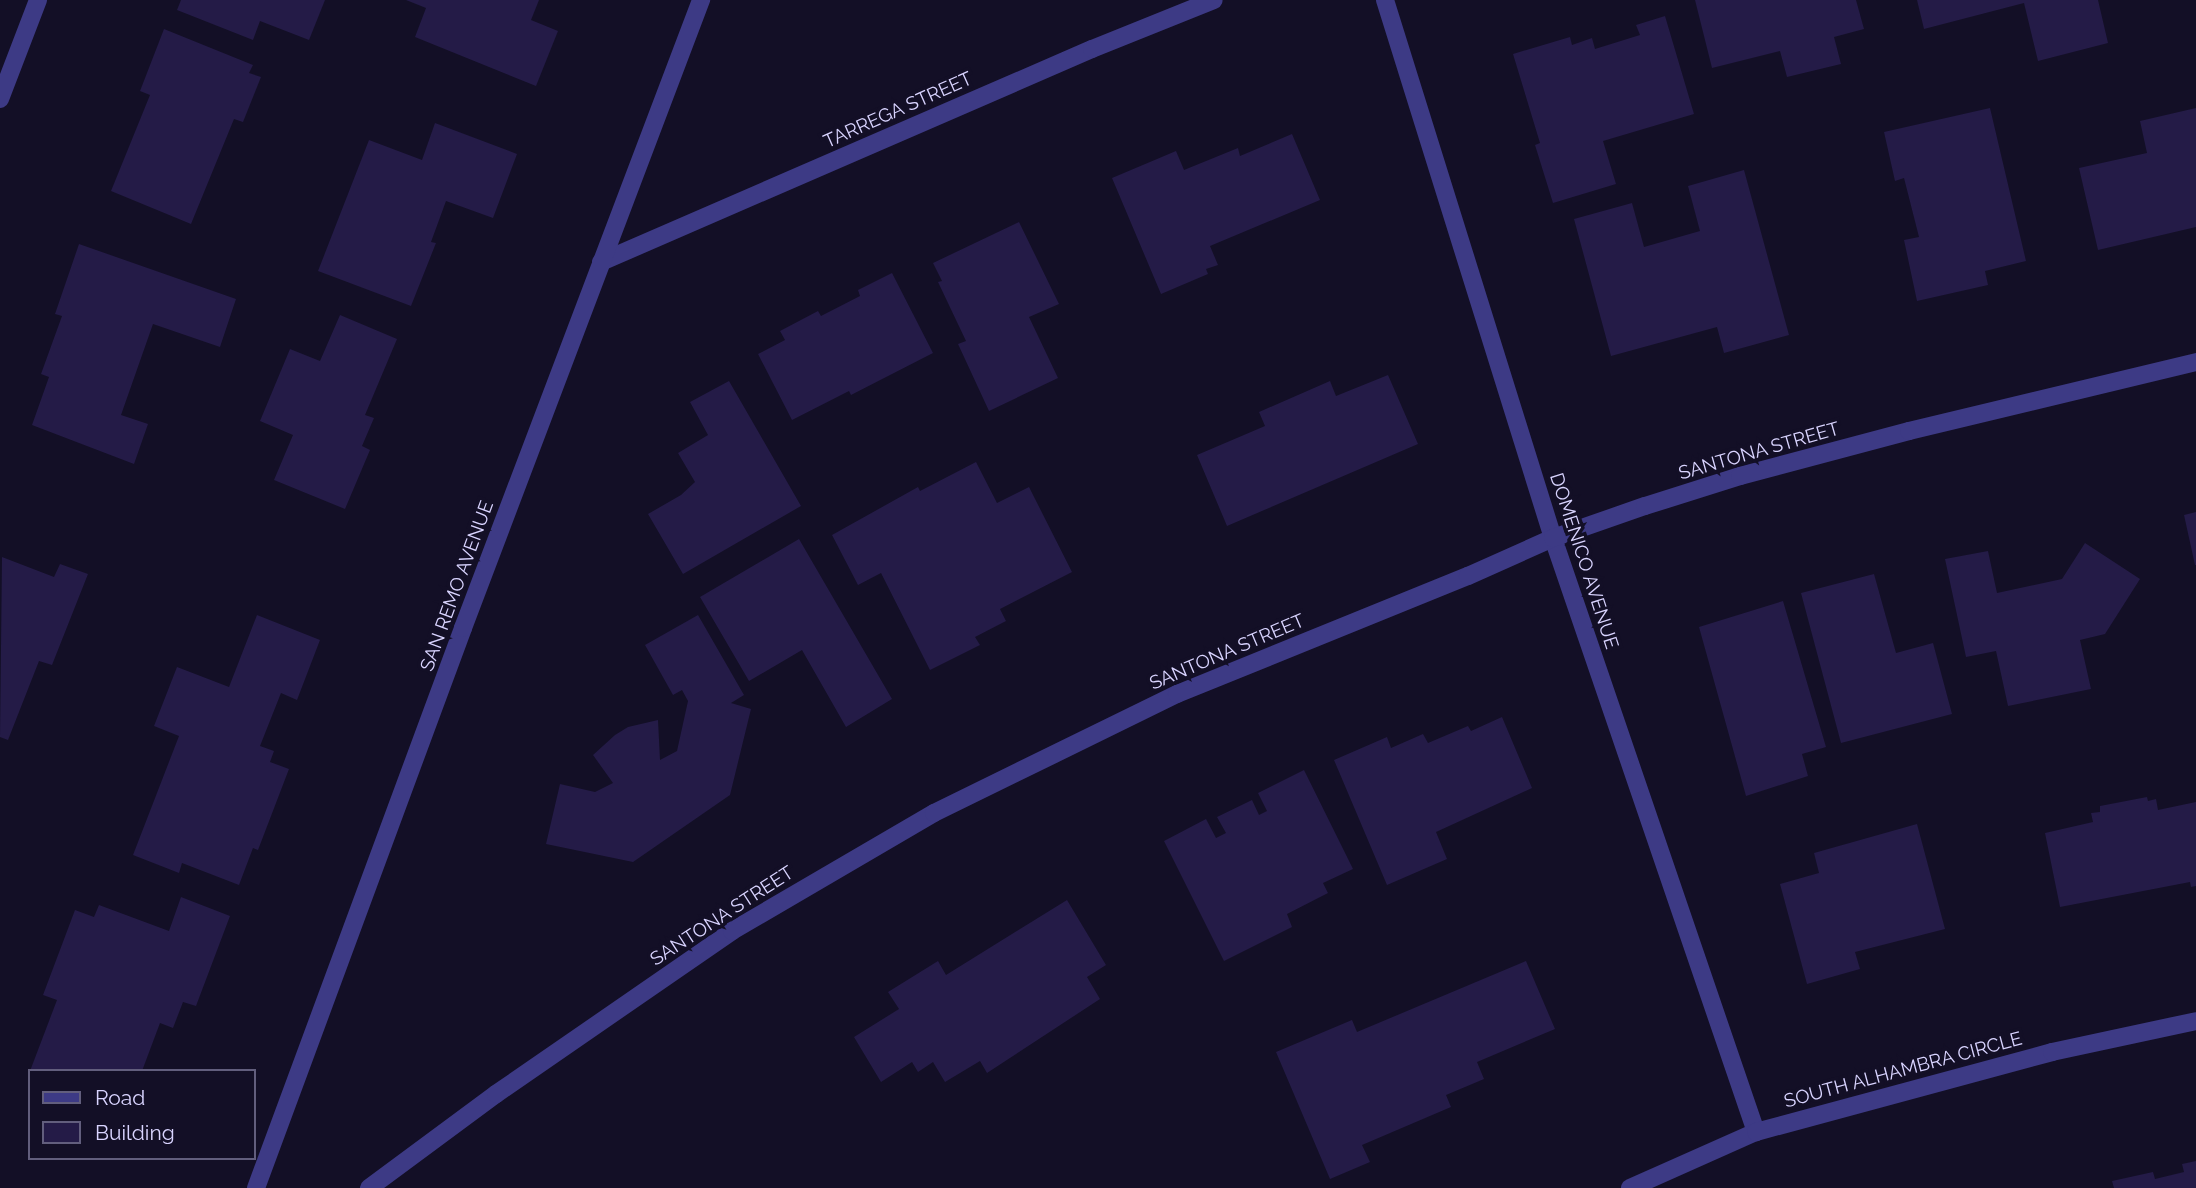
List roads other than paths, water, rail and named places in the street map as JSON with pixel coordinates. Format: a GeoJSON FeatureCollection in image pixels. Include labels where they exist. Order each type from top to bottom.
{"type":"FeatureCollection","features":[{"type":"Feature","properties":{"kind":"street"},"geometry":{"type":"LineString","coordinates":[[0,99],[38,0]]}},
{"type":"Feature","properties":{"kind":"street","name":"SAN REMO AVENUE"},"geometry":{"type":"LineString","coordinates":[[256,1188],[701,0]]}},
{"type":"Feature","properties":{"kind":"street","name":"TARREGA STREET"},"geometry":{"type":"LineString","coordinates":[[601,262],[1092,48],[1214,0]]}},
{"type":"Feature","properties":{"kind":"street","name":"DOMENICO AVENUE"},"geometry":{"type":"LineString","coordinates":[[1385,0],[1553,538],[1756,1132]]}},
{"type":"Feature","properties":{"kind":"street","name":"SANTONA STREET"},"geometry":{"type":"LineString","coordinates":[[369,1188],[496,1094],[732,931],[868,849],[987,786],[1177,694],[1468,576],[1553,538],[1740,476],[1909,431],[2196,362]]}},
{"type":"Feature","properties":{"kind":"street","name":"SOUTH ALHAMBRA CIRCLE"},"geometry":{"type":"LineString","coordinates":[[1630,1188],[1756,1132],[2052,1052],[2196,1021]]}}]}
